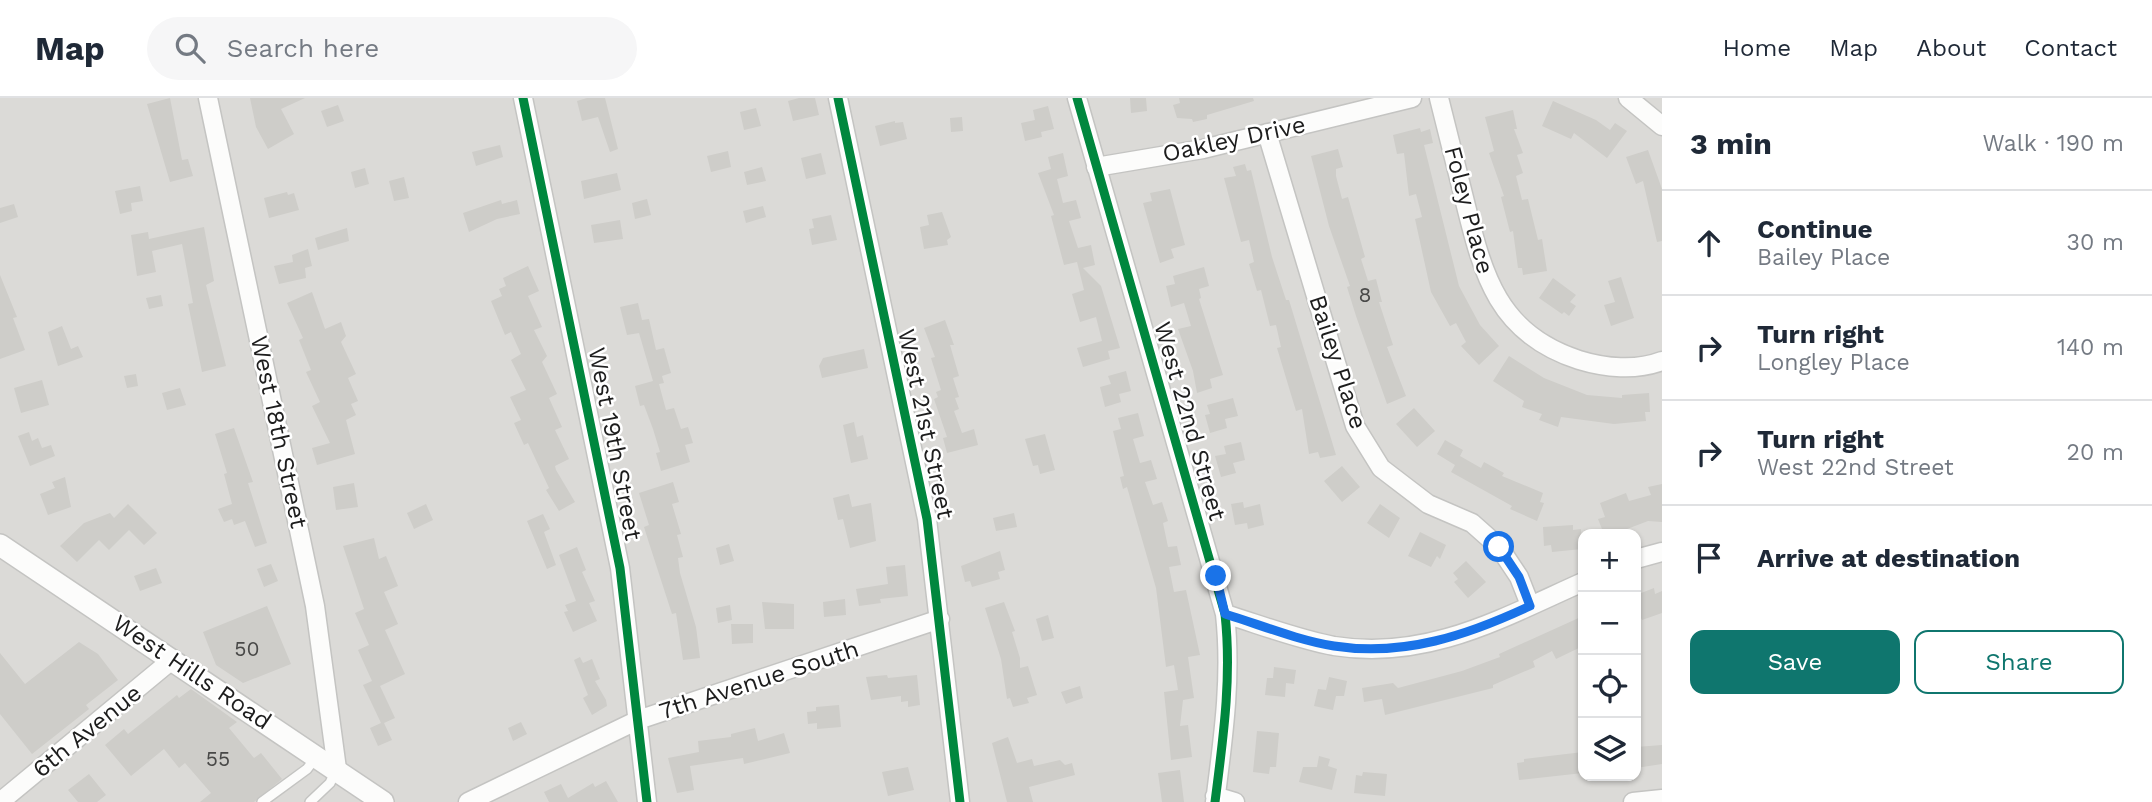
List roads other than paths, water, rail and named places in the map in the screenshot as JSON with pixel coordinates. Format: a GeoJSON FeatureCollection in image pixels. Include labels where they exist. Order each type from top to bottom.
{"type":"FeatureCollection","features":[{"type":"Feature","properties":{"kind":"street","name":"West 18th Street"},"geometry":{"type":"LineString","coordinates":[[208,98],[315,606],[337,769]]}},
{"type":"Feature","properties":{"kind":"street","name":"West 19th Street"},"geometry":{"type":"LineString","coordinates":[[523,98],[620,568],[647,802]]}},
{"type":"Feature","properties":{"kind":"street","name":"West 21st Street"},"geometry":{"type":"LineString","coordinates":[[838,98],[927,519],[960,802]]}},
{"type":"Feature","properties":{"kind":"street","name":"West 22nd Street"},"geometry":{"type":"LineString","coordinates":[[1077,98],[1225,614],[1230,658],[1215,799]]}},
{"type":"Feature","properties":{"kind":"street","name":"Oakley Drive"},"geometry":{"type":"LineString","coordinates":[[1096,167],[1203,149],[1412,98]]}},
{"type":"Feature","properties":{"kind":"street","name":"Foley Place"},"geometry":{"type":"LineString","coordinates":[[1439,98],[1477,253],[1486,279],[1504,310],[1530,337],[1564,355],[1605,368],[1662,361]]}},
{"type":"Feature","properties":{"kind":"street"},"geometry":{"type":"LineString","coordinates":[[1628,98],[1662,126]]}},
{"type":"Feature","properties":{"kind":"street","name":"Bailey Place"},"geometry":{"type":"LineString","coordinates":[[1267,133],[1355,425],[1381,468],[1428,504],[1472,523],[1499,547],[1519,577],[1530,606]]}},
{"type":"Feature","properties":{"kind":"street","name":"West Hills Road"},"geometry":{"type":"LineString","coordinates":[[0,545],[383,802]]}},
{"type":"Feature","properties":{"kind":"street"},"geometry":{"type":"LineString","coordinates":[[1641,558],[1662,552]]}},
{"type":"Feature","properties":{"kind":"street"},"geometry":{"type":"LineString","coordinates":[[1225,614],[1334,646],[1372,649],[1410,647],[1475,631],[1578,584]]}},
{"type":"Feature","properties":{"kind":"street","name":"7th Avenue South"},"geometry":{"type":"LineString","coordinates":[[468,802],[638,720],[940,619]]}},
{"type":"Feature","properties":{"kind":"street","name":"6th Avenue"},"geometry":{"type":"LineString","coordinates":[[0,802],[173,659]]}},
{"type":"Feature","properties":{"kind":"street"},"geometry":{"type":"LineString","coordinates":[[1215,799],[1235,802]]}},
{"type":"Feature","properties":{"kind":"street"},"geometry":{"type":"LineString","coordinates":[[1633,802],[1662,799]]}},
{"type":"Feature","properties":{"kind":"lane"},"geometry":{"type":"LineString","coordinates":[[262,802],[307,769],[317,756]]}},
{"type":"Feature","properties":{"kind":"lane"},"geometry":{"type":"LineString","coordinates":[[310,802],[330,783],[337,769]]}}]}
